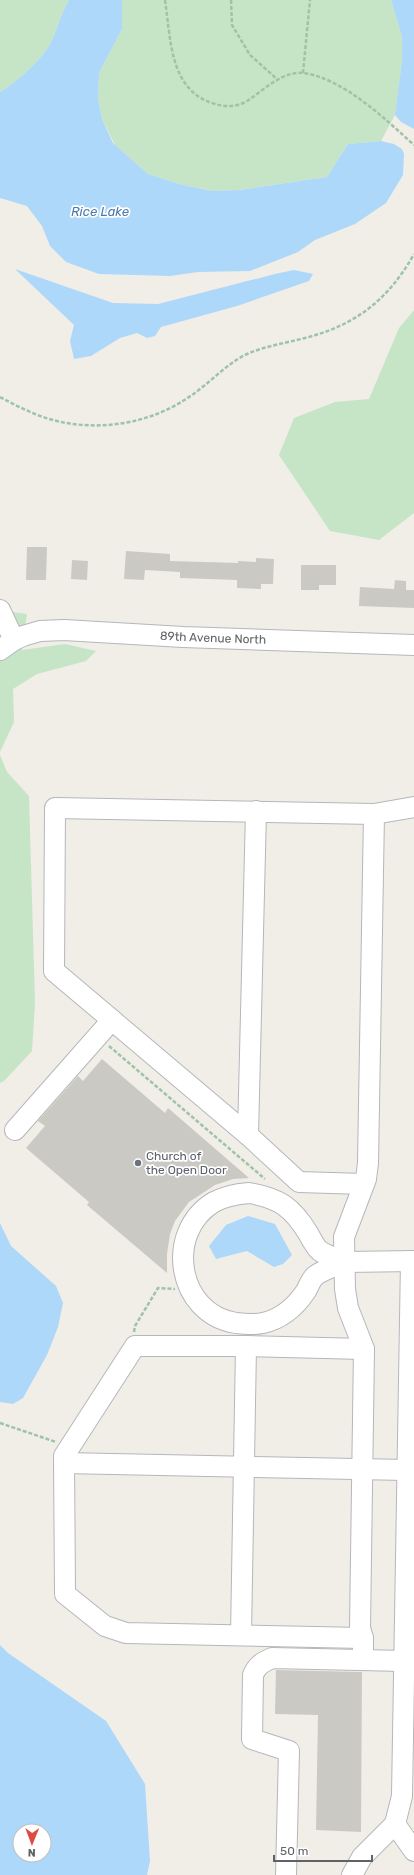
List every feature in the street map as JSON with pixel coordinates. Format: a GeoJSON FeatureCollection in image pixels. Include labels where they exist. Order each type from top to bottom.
{"type":"FeatureCollection","features":[{"type":"Feature","properties":{"kind":"street"},"geometry":{"type":"LineString","coordinates":[[0,610],[7,645]]}},
{"type":"Feature","properties":{"kind":"street","name":"89th Avenue North"},"geometry":{"type":"LineString","coordinates":[[7,645],[40,631],[64,630],[183,637],[414,645]]}},
{"type":"Feature","properties":{"kind":"street"},"geometry":{"type":"LineString","coordinates":[[364,1184],[299,1182],[248,1135],[54,971],[56,808],[374,814],[414,806]]}},
{"type":"Feature","properties":{"kind":"street"},"geometry":{"type":"LineString","coordinates":[[248,1135],[256,811]]}},
{"type":"Feature","properties":{"kind":"street"},"geometry":{"type":"LineString","coordinates":[[363,1660],[363,1638],[360,1628],[364,1349],[348,1308],[345,1289],[346,1262],[344,1237],[364,1184],[368,1163],[374,814]]}},
{"type":"Feature","properties":{"kind":"street"},"geometry":{"type":"LineString","coordinates":[[15,1130],[112,1020]]}},
{"type":"Feature","properties":{"kind":"street"},"geometry":{"type":"LineString","coordinates":[[346,1262],[319,1250],[300,1219],[292,1210],[280,1201],[249,1193],[230,1195],[214,1202],[199,1215],[189,1229],[185,1241],[182,1262],[188,1285],[200,1305],[213,1315],[228,1321],[247,1324],[262,1323],[279,1317],[291,1309],[305,1292],[314,1276],[346,1262],[413,1261],[407,1470],[402,1796],[395,1824],[362,1857],[352,1875]]}},
{"type":"Feature","properties":{"kind":"street"},"geometry":{"type":"LineString","coordinates":[[363,1638],[126,1634],[105,1626],[65,1594],[67,1455],[135,1346],[246,1346],[364,1349]]}},
{"type":"Feature","properties":{"kind":"street"},"geometry":{"type":"LineString","coordinates":[[242,1636],[246,1346]]}},
{"type":"Feature","properties":{"kind":"street"},"geometry":{"type":"LineString","coordinates":[[67,1455],[244,1467],[407,1470]]}},
{"type":"Feature","properties":{"kind":"street"},"geometry":{"type":"LineString","coordinates":[[286,1875],[289,1751],[252,1739],[253,1675],[259,1665],[272,1658],[404,1661]]}},
{"type":"Feature","properties":{"kind":"street"},"geometry":{"type":"LineString","coordinates":[[395,1824],[414,1852]]}},
{"type":"Feature","properties":{"kind":"path"},"geometry":{"type":"LineString","coordinates":[[164,0],[171,48],[177,71],[183,83],[199,98],[220,105],[239,105],[278,80],[296,73],[303,73],[323,78],[342,88],[414,145]]}},
{"type":"Feature","properties":{"kind":"path"},"geometry":{"type":"LineString","coordinates":[[231,0],[232,25],[250,55],[278,80]]}},
{"type":"Feature","properties":{"kind":"path"},"geometry":{"type":"LineString","coordinates":[[303,73],[310,0]]}},
{"type":"Feature","properties":{"kind":"path"},"geometry":{"type":"LineString","coordinates":[[0,397],[27,411],[63,423],[107,425],[148,417],[167,410],[187,399],[247,354],[324,333],[356,318],[385,295],[400,278],[414,254]]}},
{"type":"Feature","properties":{"kind":"path"},"geometry":{"type":"LineString","coordinates":[[97,1036],[270,1184]]}},
{"type":"Feature","properties":{"kind":"path"},"geometry":{"type":"LineString","coordinates":[[135,1346],[135,1326],[158,1288],[178,1289]]}},
{"type":"Feature","properties":{"kind":"path"},"geometry":{"type":"LineString","coordinates":[[0,1423],[67,1455]]}},
{"type":"Feature","properties":{"kind":"green space"},"geometry":{"type":"Polygon","coordinates":[[[0,0],[69,0],[52,40],[37,62],[22,76],[0,92],[0,0]]]}},
{"type":"Feature","properties":{"kind":"green space"},"geometry":{"type":"Polygon","coordinates":[[[122,0],[391,0],[402,37],[402,60],[395,115],[381,141],[348,144],[327,177],[239,190],[213,191],[183,185],[148,174],[115,145],[102,119],[98,98],[99,73],[122,29],[122,0]]]}},
{"type":"Feature","properties":{"kind":"green space"},"geometry":{"type":"Polygon","coordinates":[[[414,310],[414,513],[379,540],[330,531],[279,455],[294,418],[335,402],[369,399],[399,328],[414,310]]]}},
{"type":"Feature","properties":{"kind":"green space"},"geometry":{"type":"Polygon","coordinates":[[[13,612],[27,614],[22,650],[65,644],[96,651],[86,661],[37,674],[13,689],[14,722],[0,752],[0,614],[13,612]]]}},
{"type":"Feature","properties":{"kind":"green space"},"geometry":{"type":"Polygon","coordinates":[[[0,755],[7,772],[29,796],[35,1003],[32,1051],[4,1081],[0,1083],[0,755]]]}},
{"type":"Feature","properties":{"kind":"water","name":"Rice Lake"},"geometry":{"type":"Polygon","coordinates":[[[69,0],[122,0],[122,29],[99,73],[98,98],[102,119],[113,143],[148,174],[183,185],[213,191],[239,190],[327,177],[348,144],[381,141],[394,144],[402,149],[404,154],[403,175],[386,203],[355,224],[315,240],[298,252],[250,271],[198,272],[170,276],[99,274],[66,262],[50,246],[42,226],[27,206],[0,198],[0,92],[22,76],[43,54],[52,40],[69,0]]]}},
{"type":"Feature","properties":{"kind":"water"},"geometry":{"type":"Polygon","coordinates":[[[391,0],[414,0],[414,129],[401,122],[395,115],[402,60],[402,37],[391,0]]]}},
{"type":"Feature","properties":{"kind":"water"},"geometry":{"type":"Polygon","coordinates":[[[15,269],[113,303],[158,304],[294,270],[313,274],[309,281],[237,306],[161,327],[155,336],[147,338],[137,333],[120,338],[91,356],[74,359],[70,341],[74,325],[15,269]]]}},
{"type":"Feature","properties":{"kind":"water"},"geometry":{"type":"Polygon","coordinates":[[[248,1216],[275,1224],[292,1255],[283,1264],[274,1267],[247,1251],[216,1259],[209,1246],[226,1225],[248,1216]]]}},
{"type":"Feature","properties":{"kind":"water"},"geometry":{"type":"Polygon","coordinates":[[[0,1223],[11,1246],[56,1286],[63,1303],[58,1327],[47,1355],[23,1398],[13,1404],[0,1402],[0,1223]]]}},
{"type":"Feature","properties":{"kind":"water"},"geometry":{"type":"Polygon","coordinates":[[[0,1645],[8,1653],[106,1721],[145,1784],[150,1861],[147,1875],[0,1875],[0,1645]]]}},
{"type":"Feature","properties":{"kind":"building"},"geometry":{"type":"Polygon","coordinates":[[[27,547],[47,547],[46,580],[26,580],[27,547]]]}},
{"type":"Feature","properties":{"kind":"building"},"geometry":{"type":"Polygon","coordinates":[[[126,551],[170,554],[170,561],[238,563],[238,561],[256,562],[256,558],[274,559],[273,584],[261,584],[261,589],[237,588],[237,580],[180,578],[180,572],[145,570],[144,580],[124,579],[126,551]]]}},
{"type":"Feature","properties":{"kind":"building"},"geometry":{"type":"Polygon","coordinates":[[[72,560],[88,561],[87,580],[71,579],[72,560]]]}},
{"type":"Feature","properties":{"kind":"building"},"geometry":{"type":"Polygon","coordinates":[[[301,565],[336,565],[336,585],[319,585],[319,590],[301,590],[301,565]]]}},
{"type":"Feature","properties":{"kind":"building"},"geometry":{"type":"Polygon","coordinates":[[[395,580],[406,581],[406,590],[414,590],[414,608],[359,606],[360,587],[394,589],[395,580]]]}},
{"type":"Feature","properties":{"kind":"building","name":"Church of the Open Door"},"geometry":{"type":"Polygon","coordinates":[[[102,1059],[165,1113],[168,1108],[249,1178],[233,1179],[215,1185],[189,1202],[175,1221],[170,1234],[167,1254],[167,1273],[87,1205],[89,1202],[26,1148],[45,1126],[38,1121],[78,1076],[83,1081],[102,1059]]]}},
{"type":"Feature","properties":{"kind":"building"},"geometry":{"type":"Polygon","coordinates":[[[276,1670],[362,1672],[361,1832],[316,1830],[318,1715],[275,1714],[276,1670]]]}},
{"type":"Feature","properties":{"kind":"place","name":"Church of the Open Door"},"geometry":{"type":"Point","coordinates":[138,1163]}}]}
